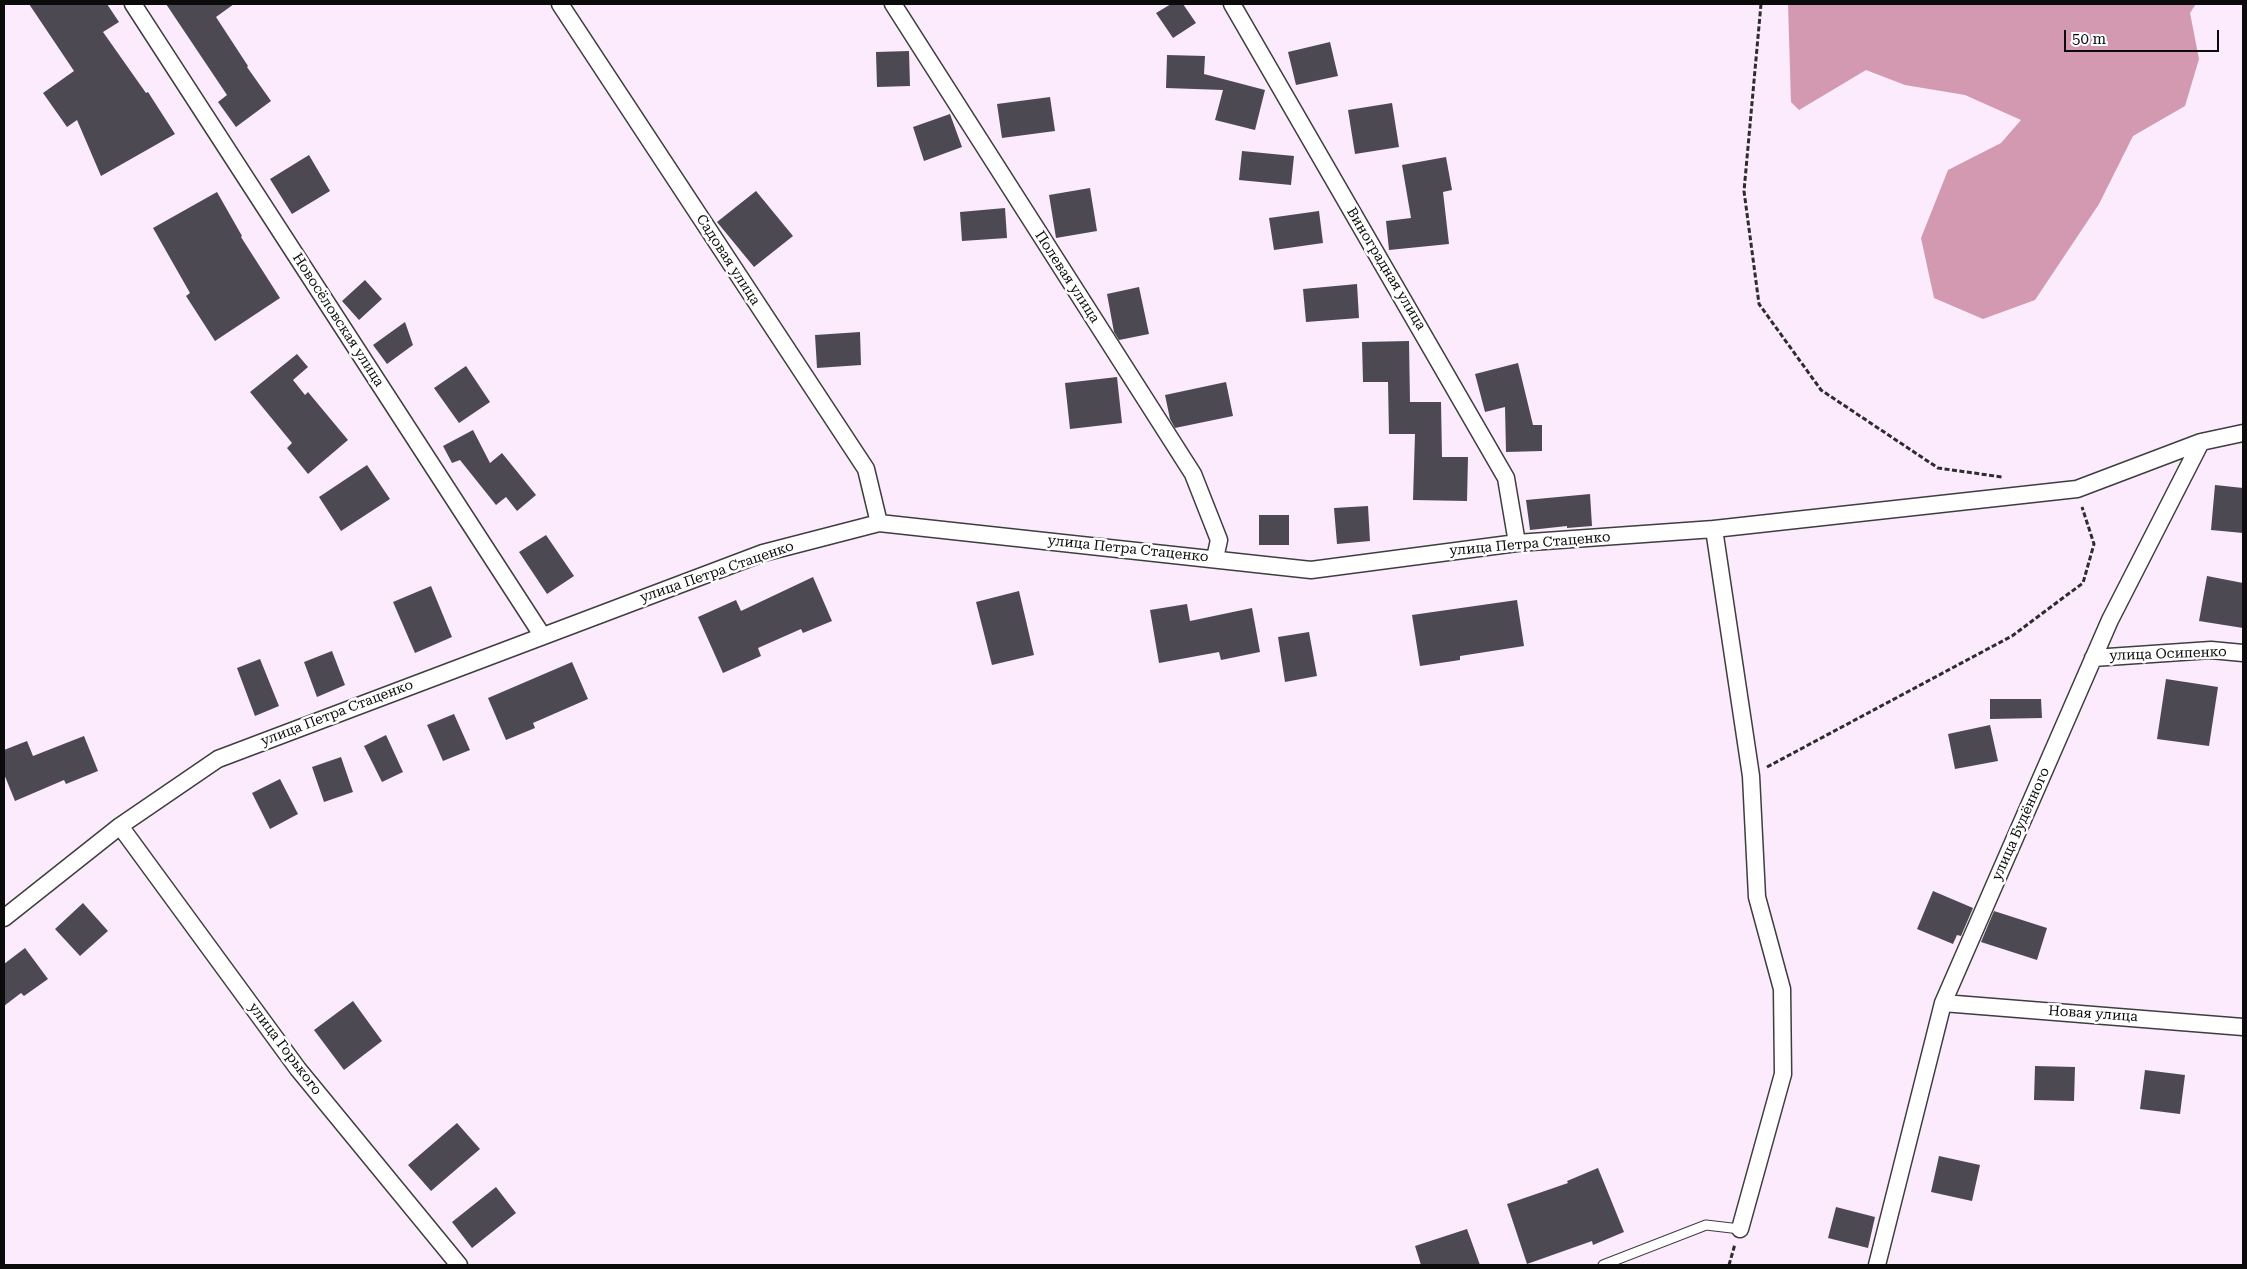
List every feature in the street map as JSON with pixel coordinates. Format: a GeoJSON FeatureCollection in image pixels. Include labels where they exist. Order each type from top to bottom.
{"type":"FeatureCollection","features":[{"type":"Feature","properties":{"kind":"street","name":"Новосёловская улица"},"geometry":{"type":"LineString","coordinates":[[133,4],[542,635]]}},
{"type":"Feature","properties":{"kind":"street","name":"Садовая улица"},"geometry":{"type":"LineString","coordinates":[[560,4],[866,469],[879,523]]}},
{"type":"Feature","properties":{"kind":"street","name":"Полевая улица"},"geometry":{"type":"LineString","coordinates":[[893,4],[1193,474],[1219,540],[1215,558]]}},
{"type":"Feature","properties":{"kind":"street","name":"Виноградная улица"},"geometry":{"type":"LineString","coordinates":[[1232,4],[1506,478],[1517,543]]}},
{"type":"Feature","properties":{"kind":"street"},"geometry":{"type":"LineString","coordinates":[[2200,442],[2243,433]]}},
{"type":"Feature","properties":{"kind":"street","name":"улица Петра Стаценко"},"geometry":{"type":"LineString","coordinates":[[4,918],[120,826],[218,759],[763,553],[879,523],[1215,558],[1311,570],[1517,543],[1714,530],[2077,489],[2200,442]]}},
{"type":"Feature","properties":{"kind":"street","name":"улица Будённого"},"geometry":{"type":"LineString","coordinates":[[1877,1265],[1943,1003],[2110,620],[2200,442]]}},
{"type":"Feature","properties":{"kind":"street"},"geometry":{"type":"LineString","coordinates":[[1714,530],[1751,776],[1757,896],[1782,989],[1783,1074],[1740,1229]]}},
{"type":"Feature","properties":{"kind":"street","name":"улица Осипенко"},"geometry":{"type":"LineString","coordinates":[[2093,658],[2211,650],[2243,653]]}},
{"type":"Feature","properties":{"kind":"street","name":"улица Горького"},"geometry":{"type":"LineString","coordinates":[[120,826],[298,1069],[459,1265]]}},
{"type":"Feature","properties":{"kind":"street","name":"Новая улица"},"geometry":{"type":"LineString","coordinates":[[1943,1003],[2243,1027]]}},
{"type":"Feature","properties":{"kind":"lane"},"geometry":{"type":"LineString","coordinates":[[1603,1265],[1706,1225],[1740,1229]]}},
{"type":"Feature","properties":{"kind":"path"},"geometry":{"type":"LineString","coordinates":[[1762,4],[1744,192],[1759,304],[1822,390],[1938,468],[2003,478]]}},
{"type":"Feature","properties":{"kind":"path"},"geometry":{"type":"LineString","coordinates":[[1751,776],[2012,636],[2082,583],[2094,544],[2077,489]]}},
{"type":"Feature","properties":{"kind":"shaded area"},"geometry":{"type":"Polygon","coordinates":[[[1788,4],[2196,4],[2190,13],[2199,59],[2185,106],[2133,136],[2099,204],[2035,300],[1983,319],[1934,298],[1921,238],[1948,170],[2001,143],[2021,120],[1965,95],[1905,85],[1866,70],[1799,110],[1791,102],[1788,4]]]}},
{"type":"Feature","properties":{"kind":"building"},"geometry":{"type":"Polygon","coordinates":[[[29,4],[107,4],[119,22],[103,32],[146,93],[148,92],[175,134],[101,176],[77,120],[67,127],[43,93],[74,71],[29,4]]]}},
{"type":"Feature","properties":{"kind":"building"},"geometry":{"type":"Polygon","coordinates":[[[166,4],[234,4],[216,17],[271,101],[236,127],[218,102],[227,95],[166,4]]]}},
{"type":"Feature","properties":{"kind":"building"},"geometry":{"type":"Polygon","coordinates":[[[1171,4],[1183,4],[1196,23],[1173,38],[1156,13],[1171,4]]]}},
{"type":"Feature","properties":{"kind":"building"},"geometry":{"type":"Polygon","coordinates":[[[1330,42],[1338,76],[1296,85],[1288,52],[1330,42]]]}},
{"type":"Feature","properties":{"kind":"building"},"geometry":{"type":"Polygon","coordinates":[[[909,51],[910,86],[877,87],[876,52],[909,51]]]}},
{"type":"Feature","properties":{"kind":"building"},"geometry":{"type":"Polygon","coordinates":[[[1167,55],[1205,56],[1204,74],[1265,90],[1255,130],[1215,120],[1223,90],[1166,88],[1167,55]]]}},
{"type":"Feature","properties":{"kind":"building"},"geometry":{"type":"Polygon","coordinates":[[[1050,97],[1055,131],[1002,138],[997,104],[1050,97]]]}},
{"type":"Feature","properties":{"kind":"building"},"geometry":{"type":"Polygon","coordinates":[[[1392,103],[1399,147],[1355,154],[1348,110],[1392,103]]]}},
{"type":"Feature","properties":{"kind":"building"},"geometry":{"type":"Polygon","coordinates":[[[950,114],[962,147],[924,161],[913,127],[950,114]]]}},
{"type":"Feature","properties":{"kind":"building"},"geometry":{"type":"Polygon","coordinates":[[[1242,151],[1294,156],[1291,185],[1239,180],[1242,151]]]}},
{"type":"Feature","properties":{"kind":"building"},"geometry":{"type":"Polygon","coordinates":[[[309,155],[330,191],[292,214],[270,179],[309,155]]]}},
{"type":"Feature","properties":{"kind":"building"},"geometry":{"type":"Polygon","coordinates":[[[1446,157],[1452,190],[1443,192],[1449,244],[1389,250],[1386,221],[1411,218],[1402,165],[1446,157]]]}},
{"type":"Feature","properties":{"kind":"building"},"geometry":{"type":"Polygon","coordinates":[[[1090,188],[1097,231],[1056,238],[1049,195],[1090,188]]]}},
{"type":"Feature","properties":{"kind":"building"},"geometry":{"type":"Polygon","coordinates":[[[756,191],[793,236],[754,267],[717,222],[756,191]]]}},
{"type":"Feature","properties":{"kind":"building"},"geometry":{"type":"Polygon","coordinates":[[[217,192],[241,237],[280,298],[215,341],[186,296],[190,293],[153,228],[217,192]]]}},
{"type":"Feature","properties":{"kind":"building"},"geometry":{"type":"Polygon","coordinates":[[[1005,208],[1007,238],[962,241],[960,212],[1005,208]]]}},
{"type":"Feature","properties":{"kind":"building"},"geometry":{"type":"Polygon","coordinates":[[[1319,211],[1323,243],[1274,250],[1269,218],[1319,211]]]}},
{"type":"Feature","properties":{"kind":"building"},"geometry":{"type":"Polygon","coordinates":[[[365,280],[382,299],[359,320],[342,301],[365,280]]]}},
{"type":"Feature","properties":{"kind":"building"},"geometry":{"type":"Polygon","coordinates":[[[1357,284],[1359,318],[1306,322],[1303,289],[1357,284]]]}},
{"type":"Feature","properties":{"kind":"building"},"geometry":{"type":"Polygon","coordinates":[[[1139,287],[1149,334],[1119,340],[1114,332],[1107,294],[1139,287]]]}},
{"type":"Feature","properties":{"kind":"building"},"geometry":{"type":"Polygon","coordinates":[[[405,322],[413,345],[387,364],[373,345],[405,322]]]}},
{"type":"Feature","properties":{"kind":"building"},"geometry":{"type":"Polygon","coordinates":[[[860,332],[861,365],[817,368],[815,335],[860,332]]]}},
{"type":"Feature","properties":{"kind":"building"},"geometry":{"type":"Polygon","coordinates":[[[1409,341],[1410,402],[1441,402],[1442,457],[1468,457],[1467,501],[1413,500],[1415,434],[1389,434],[1388,382],[1363,382],[1362,342],[1409,341]]]}},
{"type":"Feature","properties":{"kind":"building"},"geometry":{"type":"Polygon","coordinates":[[[297,354],[308,367],[293,380],[305,395],[308,392],[348,440],[308,474],[287,448],[292,443],[250,392],[297,354]]]}},
{"type":"Feature","properties":{"kind":"building"},"geometry":{"type":"Polygon","coordinates":[[[1518,363],[1533,425],[1542,425],[1542,451],[1506,452],[1505,407],[1485,412],[1475,374],[1518,363]]]}},
{"type":"Feature","properties":{"kind":"building"},"geometry":{"type":"Polygon","coordinates":[[[466,366],[490,402],[459,423],[434,388],[466,366]]]}},
{"type":"Feature","properties":{"kind":"building"},"geometry":{"type":"Polygon","coordinates":[[[1117,377],[1122,423],[1070,429],[1065,383],[1117,377]]]}},
{"type":"Feature","properties":{"kind":"building"},"geometry":{"type":"Polygon","coordinates":[[[1226,382],[1233,416],[1175,428],[1170,419],[1165,395],[1226,382]]]}},
{"type":"Feature","properties":{"kind":"building"},"geometry":{"type":"Polygon","coordinates":[[[473,430],[490,463],[502,453],[536,495],[517,511],[506,497],[496,505],[460,460],[452,463],[443,446],[473,430]]]}},
{"type":"Feature","properties":{"kind":"building"},"geometry":{"type":"Polygon","coordinates":[[[367,465],[390,499],[341,531],[319,497],[367,465]]]}},
{"type":"Feature","properties":{"kind":"building"},"geometry":{"type":"Polygon","coordinates":[[[2215,485],[2243,488],[2243,533],[2211,530],[2215,485]]]}},
{"type":"Feature","properties":{"kind":"building"},"geometry":{"type":"Polygon","coordinates":[[[1590,494],[1592,526],[1567,528],[1567,526],[1530,530],[1526,500],[1590,494]]]}},
{"type":"Feature","properties":{"kind":"building"},"geometry":{"type":"Polygon","coordinates":[[[1368,506],[1370,541],[1337,544],[1334,508],[1368,506]]]}},
{"type":"Feature","properties":{"kind":"building"},"geometry":{"type":"Polygon","coordinates":[[[1259,515],[1289,515],[1289,545],[1259,545],[1259,515]]]}},
{"type":"Feature","properties":{"kind":"building"},"geometry":{"type":"Polygon","coordinates":[[[546,535],[574,576],[547,594],[519,552],[546,535]]]}},
{"type":"Feature","properties":{"kind":"building"},"geometry":{"type":"Polygon","coordinates":[[[2207,576],[2243,583],[2243,628],[2199,621],[2207,576]]]}},
{"type":"Feature","properties":{"kind":"building"},"geometry":{"type":"Polygon","coordinates":[[[813,577],[832,621],[803,633],[801,629],[758,648],[761,656],[723,673],[698,617],[736,600],[741,611],[813,577]]]}},
{"type":"Feature","properties":{"kind":"building"},"geometry":{"type":"Polygon","coordinates":[[[431,586],[452,637],[415,653],[393,602],[431,586]]]}},
{"type":"Feature","properties":{"kind":"building"},"geometry":{"type":"Polygon","coordinates":[[[1019,591],[1034,655],[992,665],[976,602],[1019,591]]]}},
{"type":"Feature","properties":{"kind":"building"},"geometry":{"type":"Polygon","coordinates":[[[1517,600],[1524,646],[1460,656],[1460,660],[1420,666],[1412,615],[1517,600]]]}},
{"type":"Feature","properties":{"kind":"building"},"geometry":{"type":"Polygon","coordinates":[[[1187,604],[1190,621],[1252,608],[1260,652],[1221,660],[1219,652],[1159,663],[1150,610],[1187,604]]]}},
{"type":"Feature","properties":{"kind":"building"},"geometry":{"type":"Polygon","coordinates":[[[1309,632],[1317,676],[1285,682],[1278,637],[1309,632]]]}},
{"type":"Feature","properties":{"kind":"building"},"geometry":{"type":"Polygon","coordinates":[[[332,651],[345,685],[317,697],[304,662],[332,651]]]}},
{"type":"Feature","properties":{"kind":"building"},"geometry":{"type":"Polygon","coordinates":[[[260,659],[279,706],[255,716],[237,668],[260,659]]]}},
{"type":"Feature","properties":{"kind":"building"},"geometry":{"type":"Polygon","coordinates":[[[572,662],[588,699],[533,723],[535,728],[506,740],[488,698],[572,662]]]}},
{"type":"Feature","properties":{"kind":"building"},"geometry":{"type":"Polygon","coordinates":[[[2166,679],[2218,687],[2209,746],[2157,739],[2166,679]]]}},
{"type":"Feature","properties":{"kind":"building"},"geometry":{"type":"Polygon","coordinates":[[[1990,699],[2041,699],[2042,718],[1990,719],[1990,699]]]}},
{"type":"Feature","properties":{"kind":"building"},"geometry":{"type":"Polygon","coordinates":[[[454,714],[470,750],[443,761],[427,725],[454,714]]]}},
{"type":"Feature","properties":{"kind":"building"},"geometry":{"type":"Polygon","coordinates":[[[1990,725],[1998,761],[1955,769],[1948,734],[1990,725]]]}},
{"type":"Feature","properties":{"kind":"building"},"geometry":{"type":"Polygon","coordinates":[[[386,735],[403,772],[382,782],[364,746],[386,735]]]}},
{"type":"Feature","properties":{"kind":"building"},"geometry":{"type":"Polygon","coordinates":[[[84,736],[98,771],[66,784],[64,780],[15,801],[4,774],[4,750],[27,741],[33,756],[84,736]]]}},
{"type":"Feature","properties":{"kind":"building"},"geometry":{"type":"Polygon","coordinates":[[[341,757],[353,792],[324,802],[312,767],[341,757]]]}},
{"type":"Feature","properties":{"kind":"building"},"geometry":{"type":"Polygon","coordinates":[[[280,779],[298,814],[270,829],[252,793],[280,779]]]}},
{"type":"Feature","properties":{"kind":"building"},"geometry":{"type":"Polygon","coordinates":[[[1933,891],[1973,908],[1961,936],[1957,935],[1953,944],[1917,929],[1933,891]]]}},
{"type":"Feature","properties":{"kind":"building"},"geometry":{"type":"Polygon","coordinates":[[[83,903],[108,931],[80,956],[55,929],[83,903]]]}},
{"type":"Feature","properties":{"kind":"building"},"geometry":{"type":"Polygon","coordinates":[[[1994,911],[2047,928],[2037,960],[1981,942],[1994,911]]]}},
{"type":"Feature","properties":{"kind":"building"},"geometry":{"type":"Polygon","coordinates":[[[25,948],[48,979],[24,996],[21,993],[4,1006],[4,964],[25,948]]]}},
{"type":"Feature","properties":{"kind":"building"},"geometry":{"type":"Polygon","coordinates":[[[353,1001],[382,1041],[344,1070],[314,1030],[353,1001]]]}},
{"type":"Feature","properties":{"kind":"building"},"geometry":{"type":"Polygon","coordinates":[[[2035,1066],[2075,1067],[2074,1101],[2034,1100],[2035,1066]]]}},
{"type":"Feature","properties":{"kind":"building"},"geometry":{"type":"Polygon","coordinates":[[[2145,1070],[2185,1075],[2180,1114],[2140,1109],[2145,1070]]]}},
{"type":"Feature","properties":{"kind":"building"},"geometry":{"type":"Polygon","coordinates":[[[457,1123],[480,1149],[431,1191],[408,1165],[457,1123]]]}},
{"type":"Feature","properties":{"kind":"building"},"geometry":{"type":"Polygon","coordinates":[[[1939,1156],[1980,1165],[1972,1201],[1931,1192],[1939,1156]]]}},
{"type":"Feature","properties":{"kind":"building"},"geometry":{"type":"Polygon","coordinates":[[[1598,1168],[1624,1232],[1593,1245],[1592,1241],[1527,1264],[1507,1204],[1568,1183],[1567,1181],[1598,1168]]]}},
{"type":"Feature","properties":{"kind":"building"},"geometry":{"type":"Polygon","coordinates":[[[496,1187],[516,1213],[472,1248],[452,1222],[496,1187]]]}},
{"type":"Feature","properties":{"kind":"building"},"geometry":{"type":"Polygon","coordinates":[[[1836,1207],[1875,1217],[1868,1248],[1828,1238],[1836,1207]]]}},
{"type":"Feature","properties":{"kind":"building"},"geometry":{"type":"Polygon","coordinates":[[[1467,1229],[1480,1265],[1421,1265],[1415,1246],[1467,1229]]]}}]}
